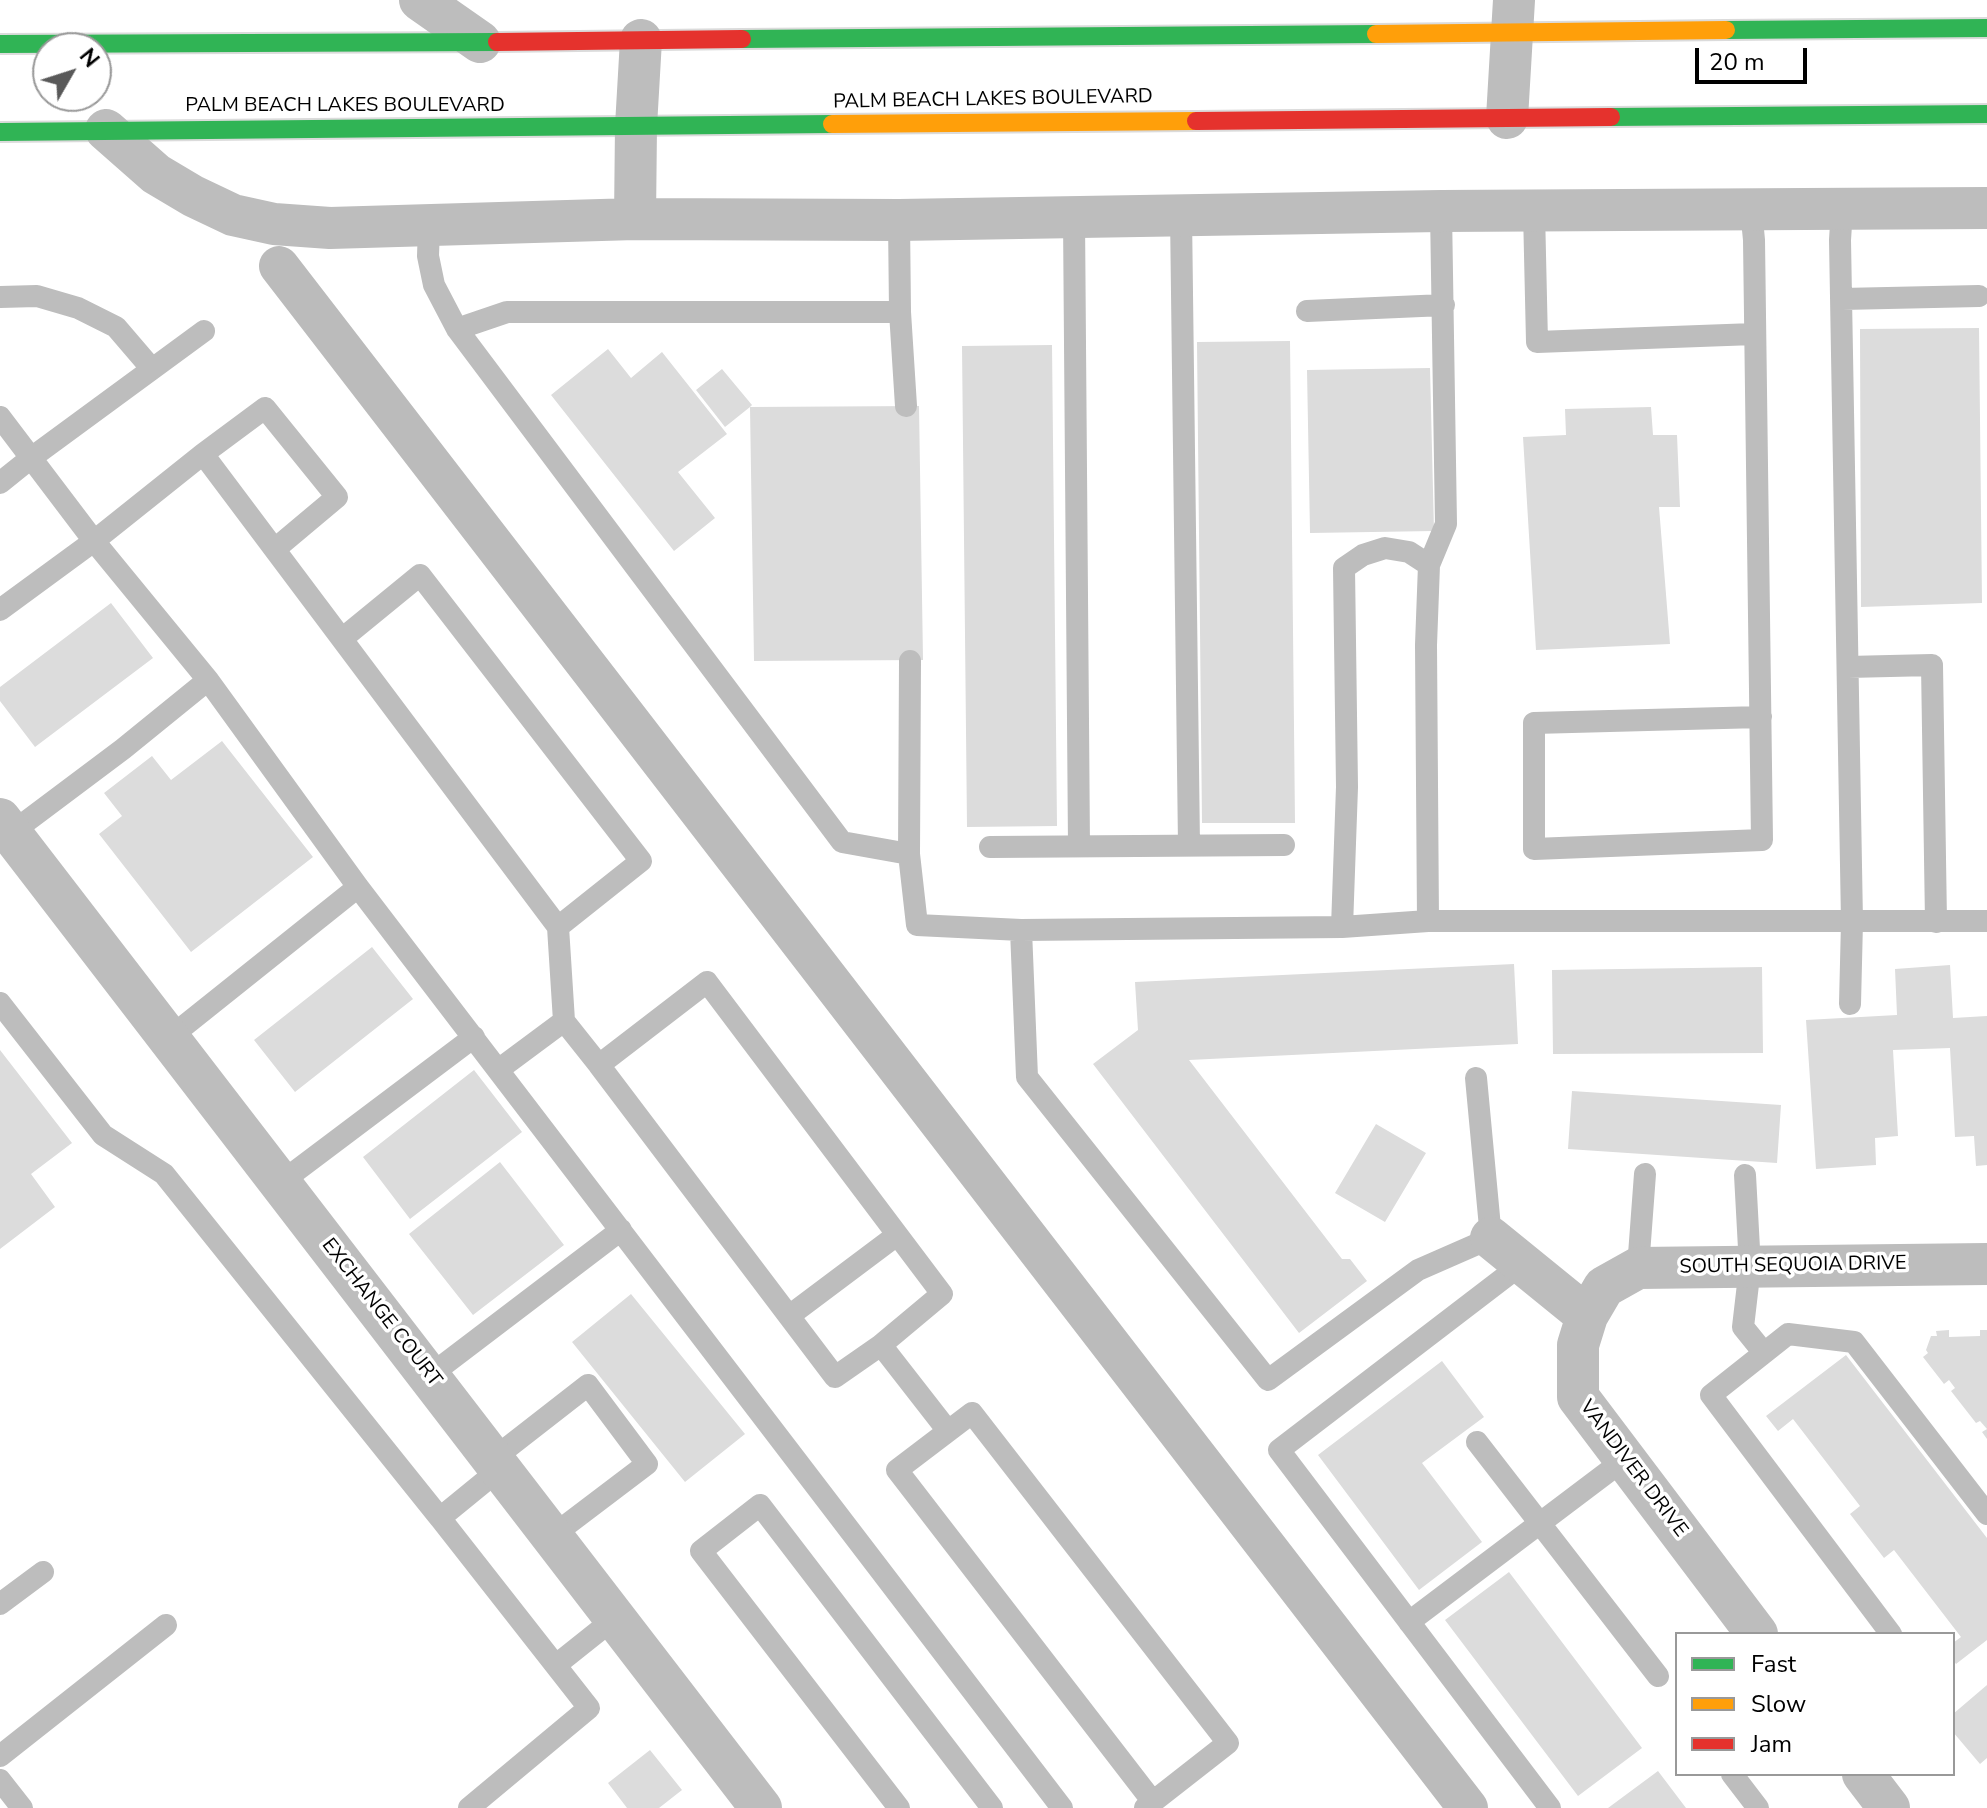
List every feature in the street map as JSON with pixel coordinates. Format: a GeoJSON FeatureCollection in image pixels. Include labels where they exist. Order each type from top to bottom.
{"type":"FeatureCollection","features":[{"type":"Feature","properties":{"kind":"main road"},"geometry":{"type":"LineString","coordinates":[[0,44],[641,40],[1513,16],[1987,28]]}},
{"type":"Feature","properties":{"kind":"main road","name":"PALM BEACH LAKES BOULEVARD"},"geometry":{"type":"LineString","coordinates":[[0,132],[1987,114]]}},
{"type":"Feature","properties":{"kind":"street"},"geometry":{"type":"LineString","coordinates":[[420,0],[480,42]]}},
{"type":"Feature","properties":{"kind":"street"},"geometry":{"type":"LineString","coordinates":[[1507,118],[1513,16]]}},
{"type":"Feature","properties":{"kind":"street"},"geometry":{"type":"LineString","coordinates":[[635,219],[641,40]]}},
{"type":"Feature","properties":{"kind":"street"},"geometry":{"type":"LineString","coordinates":[[106,130],[156,174],[233,215],[274,224],[330,228],[635,219],[899,220],[1181,214],[1842,209],[1976,200]]}},
{"type":"Feature","properties":{"kind":"street","name":"EXCHANGE COURT"},"geometry":{"type":"LineString","coordinates":[[5,826],[761,1808]]}},
{"type":"Feature","properties":{"kind":"street"},"geometry":{"type":"LineString","coordinates":[[1507,1251],[1609,1290]]}},
{"type":"Feature","properties":{"kind":"street","name":"SOUTH SEQUOIA DRIVE"},"geometry":{"type":"LineString","coordinates":[[1609,1290],[1750,1267],[1987,1264]]}},
{"type":"Feature","properties":{"kind":"street","name":"VANDIVER DRIVE"},"geometry":{"type":"LineString","coordinates":[[1609,1290],[1578,1345],[1578,1397],[1755,1632]]}},
{"type":"Feature","properties":{"kind":"street"},"geometry":{"type":"LineString","coordinates":[[1865,1776],[1889,1808]]}},
{"type":"Feature","properties":{"kind":"lane"},"geometry":{"type":"LineString","coordinates":[[1751,209],[1754,240],[1754,334],[1761,717],[1762,840],[1534,849],[1534,723],[1761,717]]}},
{"type":"Feature","properties":{"kind":"lane"},"geometry":{"type":"LineString","coordinates":[[1842,209],[1840,240],[1852,922],[1850,1004]]}},
{"type":"Feature","properties":{"kind":"lane"},"geometry":{"type":"LineString","coordinates":[[1428,921],[1426,645],[1429,565],[1446,524],[1441,211]]}},
{"type":"Feature","properties":{"kind":"lane"},"geometry":{"type":"LineString","coordinates":[[1534,211],[1537,342],[1754,334]]}},
{"type":"Feature","properties":{"kind":"lane"},"geometry":{"type":"LineString","coordinates":[[1181,214],[1189,845]]}},
{"type":"Feature","properties":{"kind":"lane"},"geometry":{"type":"LineString","coordinates":[[1074,218],[1079,846]]}},
{"type":"Feature","properties":{"kind":"lane"},"geometry":{"type":"LineString","coordinates":[[899,220],[900,312],[906,406]]}},
{"type":"Feature","properties":{"kind":"lane"},"geometry":{"type":"LineString","coordinates":[[429,225],[428,256],[434,285],[457,329],[842,842],[909,854]]}},
{"type":"Feature","properties":{"kind":"lane"},"geometry":{"type":"LineString","coordinates":[[0,297],[37,296],[78,308],[116,327],[152,369]]}},
{"type":"Feature","properties":{"kind":"lane"},"geometry":{"type":"LineString","coordinates":[[1842,299],[1979,296]]}},
{"type":"Feature","properties":{"kind":"lane"},"geometry":{"type":"LineString","coordinates":[[1307,311],[1444,305]]}},
{"type":"Feature","properties":{"kind":"lane"},"geometry":{"type":"LineString","coordinates":[[457,329],[507,312],[900,312]]}},
{"type":"Feature","properties":{"kind":"lane"},"geometry":{"type":"LineString","coordinates":[[0,483],[204,331]]}},
{"type":"Feature","properties":{"kind":"lane"},"geometry":{"type":"LineString","coordinates":[[0,610],[265,408],[337,497],[275,549]]}},
{"type":"Feature","properties":{"kind":"lane"},"geometry":{"type":"LineString","coordinates":[[0,417],[94,541],[208,680],[358,887],[1062,1808]]}},
{"type":"Feature","properties":{"kind":"lane"},"geometry":{"type":"LineString","coordinates":[[203,454],[558,927],[564,1021],[835,1377],[881,1345],[942,1294],[707,982],[599,1065]]}},
{"type":"Feature","properties":{"kind":"lane"},"geometry":{"type":"LineString","coordinates":[[1342,927],[1347,787],[1344,568],[1363,555],[1385,548],[1409,552],[1429,565]]}},
{"type":"Feature","properties":{"kind":"lane"},"geometry":{"type":"LineString","coordinates":[[343,638],[420,575],[641,861],[558,927]]}},
{"type":"Feature","properties":{"kind":"lane"},"geometry":{"type":"LineString","coordinates":[[910,661],[909,854],[917,925],[1021,930],[1342,927],[1428,921],[1987,921]]}},
{"type":"Feature","properties":{"kind":"lane"},"geometry":{"type":"LineString","coordinates":[[1848,667],[1932,665],[1936,922]]}},
{"type":"Feature","properties":{"kind":"lane"},"geometry":{"type":"LineString","coordinates":[[5,826],[123,749],[208,680]]}},
{"type":"Feature","properties":{"kind":"lane"},"geometry":{"type":"LineString","coordinates":[[990,847],[1284,845]]}},
{"type":"Feature","properties":{"kind":"lane"},"geometry":{"type":"LineString","coordinates":[[169,1038],[358,887]]}},
{"type":"Feature","properties":{"kind":"lane"},"geometry":{"type":"LineString","coordinates":[[1021,930],[1027,1077],[1268,1380],[1418,1270],[1507,1251]]}},
{"type":"Feature","properties":{"kind":"lane"},"geometry":{"type":"LineString","coordinates":[[0,1003],[103,1135],[164,1174],[589,1708],[469,1808]]}},
{"type":"Feature","properties":{"kind":"lane"},"geometry":{"type":"LineString","coordinates":[[498,1070],[564,1021]]}},
{"type":"Feature","properties":{"kind":"lane"},"geometry":{"type":"LineString","coordinates":[[280,1183],[474,1037]]}},
{"type":"Feature","properties":{"kind":"lane"},"geometry":{"type":"LineString","coordinates":[[1476,1078],[1507,1251]]}},
{"type":"Feature","properties":{"kind":"lane"},"geometry":{"type":"LineString","coordinates":[[1609,1290],[1645,1174]]}},
{"type":"Feature","properties":{"kind":"lane"},"geometry":{"type":"LineString","coordinates":[[1745,1175],[1750,1267],[1743,1327],[1764,1353]]}},
{"type":"Feature","properties":{"kind":"lane"},"geometry":{"type":"LineString","coordinates":[[429,1376],[621,1230]]}},
{"type":"Feature","properties":{"kind":"lane"},"geometry":{"type":"LineString","coordinates":[[789,1316],[897,1235]]}},
{"type":"Feature","properties":{"kind":"lane"},"geometry":{"type":"LineString","coordinates":[[1507,1251],[1279,1450],[1550,1808]]}},
{"type":"Feature","properties":{"kind":"lane"},"geometry":{"type":"LineString","coordinates":[[1889,1632],[1711,1395],[1788,1334],[1854,1342],[1987,1514]]}},
{"type":"Feature","properties":{"kind":"lane"},"geometry":{"type":"LineString","coordinates":[[881,1345],[948,1431]]}},
{"type":"Feature","properties":{"kind":"lane"},"geometry":{"type":"LineString","coordinates":[[440,1518],[496,1464],[588,1385],[647,1464],[552,1536]]}},
{"type":"Feature","properties":{"kind":"lane"},"geometry":{"type":"LineString","coordinates":[[972,1413],[1228,1743],[1149,1805],[897,1470],[972,1413]]}},
{"type":"Feature","properties":{"kind":"lane"},"geometry":{"type":"LineString","coordinates":[[1477,1442],[1658,1676]]}},
{"type":"Feature","properties":{"kind":"lane"},"geometry":{"type":"LineString","coordinates":[[1409,1622],[1625,1459]]}},
{"type":"Feature","properties":{"kind":"lane"},"geometry":{"type":"LineString","coordinates":[[899,1808],[701,1551],[760,1505],[992,1808]]}},
{"type":"Feature","properties":{"kind":"lane"},"geometry":{"type":"LineString","coordinates":[[0,1604],[43,1572]]}},
{"type":"Feature","properties":{"kind":"lane"},"geometry":{"type":"LineString","coordinates":[[556,1665],[615,1618]]}},
{"type":"Feature","properties":{"kind":"lane"},"geometry":{"type":"LineString","coordinates":[[0,1756],[166,1625]]}},
{"type":"Feature","properties":{"kind":"lane"},"geometry":{"type":"LineString","coordinates":[[1734,1776],[1758,1808]]}},
{"type":"Feature","properties":{"kind":"lane"},"geometry":{"type":"LineString","coordinates":[[0,1780],[22,1808]]}},
{"type":"Feature","properties":{"kind":"building"},"geometry":{"type":"Polygon","coordinates":[[[1979,328],[1982,603],[1861,607],[1860,329],[1979,328]]]}},
{"type":"Feature","properties":{"kind":"building"},"geometry":{"type":"Polygon","coordinates":[[[1290,341],[1295,823],[1202,823],[1197,342],[1290,341]]]}},
{"type":"Feature","properties":{"kind":"building"},"geometry":{"type":"Polygon","coordinates":[[[1052,345],[1057,826],[967,827],[962,346],[1052,345]]]}},
{"type":"Feature","properties":{"kind":"building"},"geometry":{"type":"Polygon","coordinates":[[[608,349],[631,378],[662,352],[727,434],[678,472],[715,518],[674,551],[551,395],[608,349]]]}},
{"type":"Feature","properties":{"kind":"building"},"geometry":{"type":"Polygon","coordinates":[[[1430,368],[1434,531],[1310,533],[1307,370],[1430,368]]]}},
{"type":"Feature","properties":{"kind":"building"},"geometry":{"type":"Polygon","coordinates":[[[722,369],[752,405],[725,427],[696,390],[722,369]]]}},
{"type":"Feature","properties":{"kind":"building"},"geometry":{"type":"Polygon","coordinates":[[[919,406],[923,660],[754,661],[750,407],[919,406]]]}},
{"type":"Feature","properties":{"kind":"building"},"geometry":{"type":"Polygon","coordinates":[[[1651,407],[1653,435],[1677,435],[1680,507],[1659,507],[1670,644],[1536,650],[1523,437],[1566,435],[1565,409],[1651,407]]]}},
{"type":"Feature","properties":{"kind":"building"},"geometry":{"type":"Polygon","coordinates":[[[111,603],[153,658],[35,747],[0,701],[0,687],[111,603]]]}},
{"type":"Feature","properties":{"kind":"building"},"geometry":{"type":"Polygon","coordinates":[[[222,741],[313,857],[191,952],[99,834],[122,816],[104,793],[152,756],[171,780],[222,741]]]}},
{"type":"Feature","properties":{"kind":"building"},"geometry":{"type":"Polygon","coordinates":[[[372,947],[413,999],[295,1092],[254,1040],[372,947]]]}},
{"type":"Feature","properties":{"kind":"building"},"geometry":{"type":"Polygon","coordinates":[[[1514,964],[1518,1044],[1189,1060],[1342,1259],[1350,1259],[1367,1281],[1299,1333],[1093,1064],[1138,1030],[1135,982],[1514,964]]]}},
{"type":"Feature","properties":{"kind":"building"},"geometry":{"type":"Polygon","coordinates":[[[1950,965],[1953,1018],[1987,1016],[1987,1165],[1976,1166],[1974,1136],[1955,1137],[1950,1048],[1893,1050],[1898,1136],[1875,1138],[1876,1165],[1816,1169],[1806,1020],[1897,1015],[1895,969],[1950,965]]]}},
{"type":"Feature","properties":{"kind":"building"},"geometry":{"type":"Polygon","coordinates":[[[1762,967],[1763,1053],[1553,1054],[1552,970],[1762,967]]]}},
{"type":"Feature","properties":{"kind":"building"},"geometry":{"type":"Polygon","coordinates":[[[0,1050],[72,1143],[31,1174],[55,1207],[0,1249],[0,1050]]]}},
{"type":"Feature","properties":{"kind":"building"},"geometry":{"type":"Polygon","coordinates":[[[474,1070],[522,1132],[410,1219],[363,1157],[474,1070]]]}},
{"type":"Feature","properties":{"kind":"building"},"geometry":{"type":"Polygon","coordinates":[[[1572,1091],[1781,1105],[1777,1163],[1568,1149],[1572,1091]]]}},
{"type":"Feature","properties":{"kind":"building"},"geometry":{"type":"Polygon","coordinates":[[[1376,1124],[1426,1153],[1385,1222],[1335,1193],[1376,1124]]]}},
{"type":"Feature","properties":{"kind":"building"},"geometry":{"type":"Polygon","coordinates":[[[500,1162],[564,1245],[473,1315],[409,1234],[500,1162]]]}},
{"type":"Feature","properties":{"kind":"building"},"geometry":{"type":"Polygon","coordinates":[[[631,1294],[745,1434],[685,1482],[572,1342],[631,1294]]]}},
{"type":"Feature","properties":{"kind":"building"},"geometry":{"type":"Polygon","coordinates":[[[1949,1330],[1949,1337],[1980,1336],[1980,1330],[1987,1330],[1987,1429],[1980,1421],[1976,1423],[1951,1391],[1955,1388],[1949,1380],[1944,1384],[1923,1357],[1928,1353],[1926,1350],[1931,1336],[1937,1336],[1936,1331],[1949,1330]]]}},
{"type":"Feature","properties":{"kind":"building"},"geometry":{"type":"Polygon","coordinates":[[[1846,1355],[1987,1538],[1987,1640],[1956,1664],[1955,1642],[1961,1637],[1894,1550],[1884,1558],[1850,1514],[1860,1506],[1793,1419],[1778,1431],[1766,1416],[1846,1355]]]}},
{"type":"Feature","properties":{"kind":"building"},"geometry":{"type":"Polygon","coordinates":[[[1442,1361],[1484,1417],[1422,1463],[1482,1542],[1419,1590],[1318,1455],[1442,1361]]]}},
{"type":"Feature","properties":{"kind":"building"},"geometry":{"type":"Polygon","coordinates":[[[1509,1572],[1642,1748],[1578,1796],[1445,1620],[1509,1572]]]}},
{"type":"Feature","properties":{"kind":"building"},"geometry":{"type":"Polygon","coordinates":[[[1987,1685],[1987,1758],[1980,1764],[1955,1734],[1955,1712],[1987,1685]]]}},
{"type":"Feature","properties":{"kind":"building"},"geometry":{"type":"Polygon","coordinates":[[[650,1750],[682,1790],[659,1808],[627,1808],[608,1783],[650,1750]]]}},
{"type":"Feature","properties":{"kind":"building"},"geometry":{"type":"Polygon","coordinates":[[[1658,1771],[1686,1808],[1608,1808],[1658,1771]]]}},
{"type":"Feature","properties":{"kind":"waterway"},"geometry":{"type":"LineString","coordinates":[[279,266],[1468,1808]]}},
{"type":"Feature","properties":{"kind":"traffic: fast"},"geometry":{"type":"LineString","coordinates":[[1726,30],[1987,28]]}},
{"type":"Feature","properties":{"kind":"traffic: fast"},"geometry":{"type":"LineString","coordinates":[[742,39],[1376,34]]}},
{"type":"Feature","properties":{"kind":"traffic: fast"},"geometry":{"type":"LineString","coordinates":[[0,44],[497,42]]}},
{"type":"Feature","properties":{"kind":"traffic: fast"},"geometry":{"type":"LineString","coordinates":[[1611,117],[1987,114]]}},
{"type":"Feature","properties":{"kind":"traffic: fast"},"geometry":{"type":"LineString","coordinates":[[0,132],[832,124]]}},
{"type":"Feature","properties":{"kind":"traffic: slow"},"geometry":{"type":"LineString","coordinates":[[1376,34],[1726,30]]}},
{"type":"Feature","properties":{"kind":"traffic: slow"},"geometry":{"type":"LineString","coordinates":[[832,124],[1196,121]]}},
{"type":"Feature","properties":{"kind":"traffic: jam"},"geometry":{"type":"LineString","coordinates":[[497,42],[742,39]]}},
{"type":"Feature","properties":{"kind":"traffic: jam"},"geometry":{"type":"LineString","coordinates":[[1196,121],[1611,117]]}}]}
